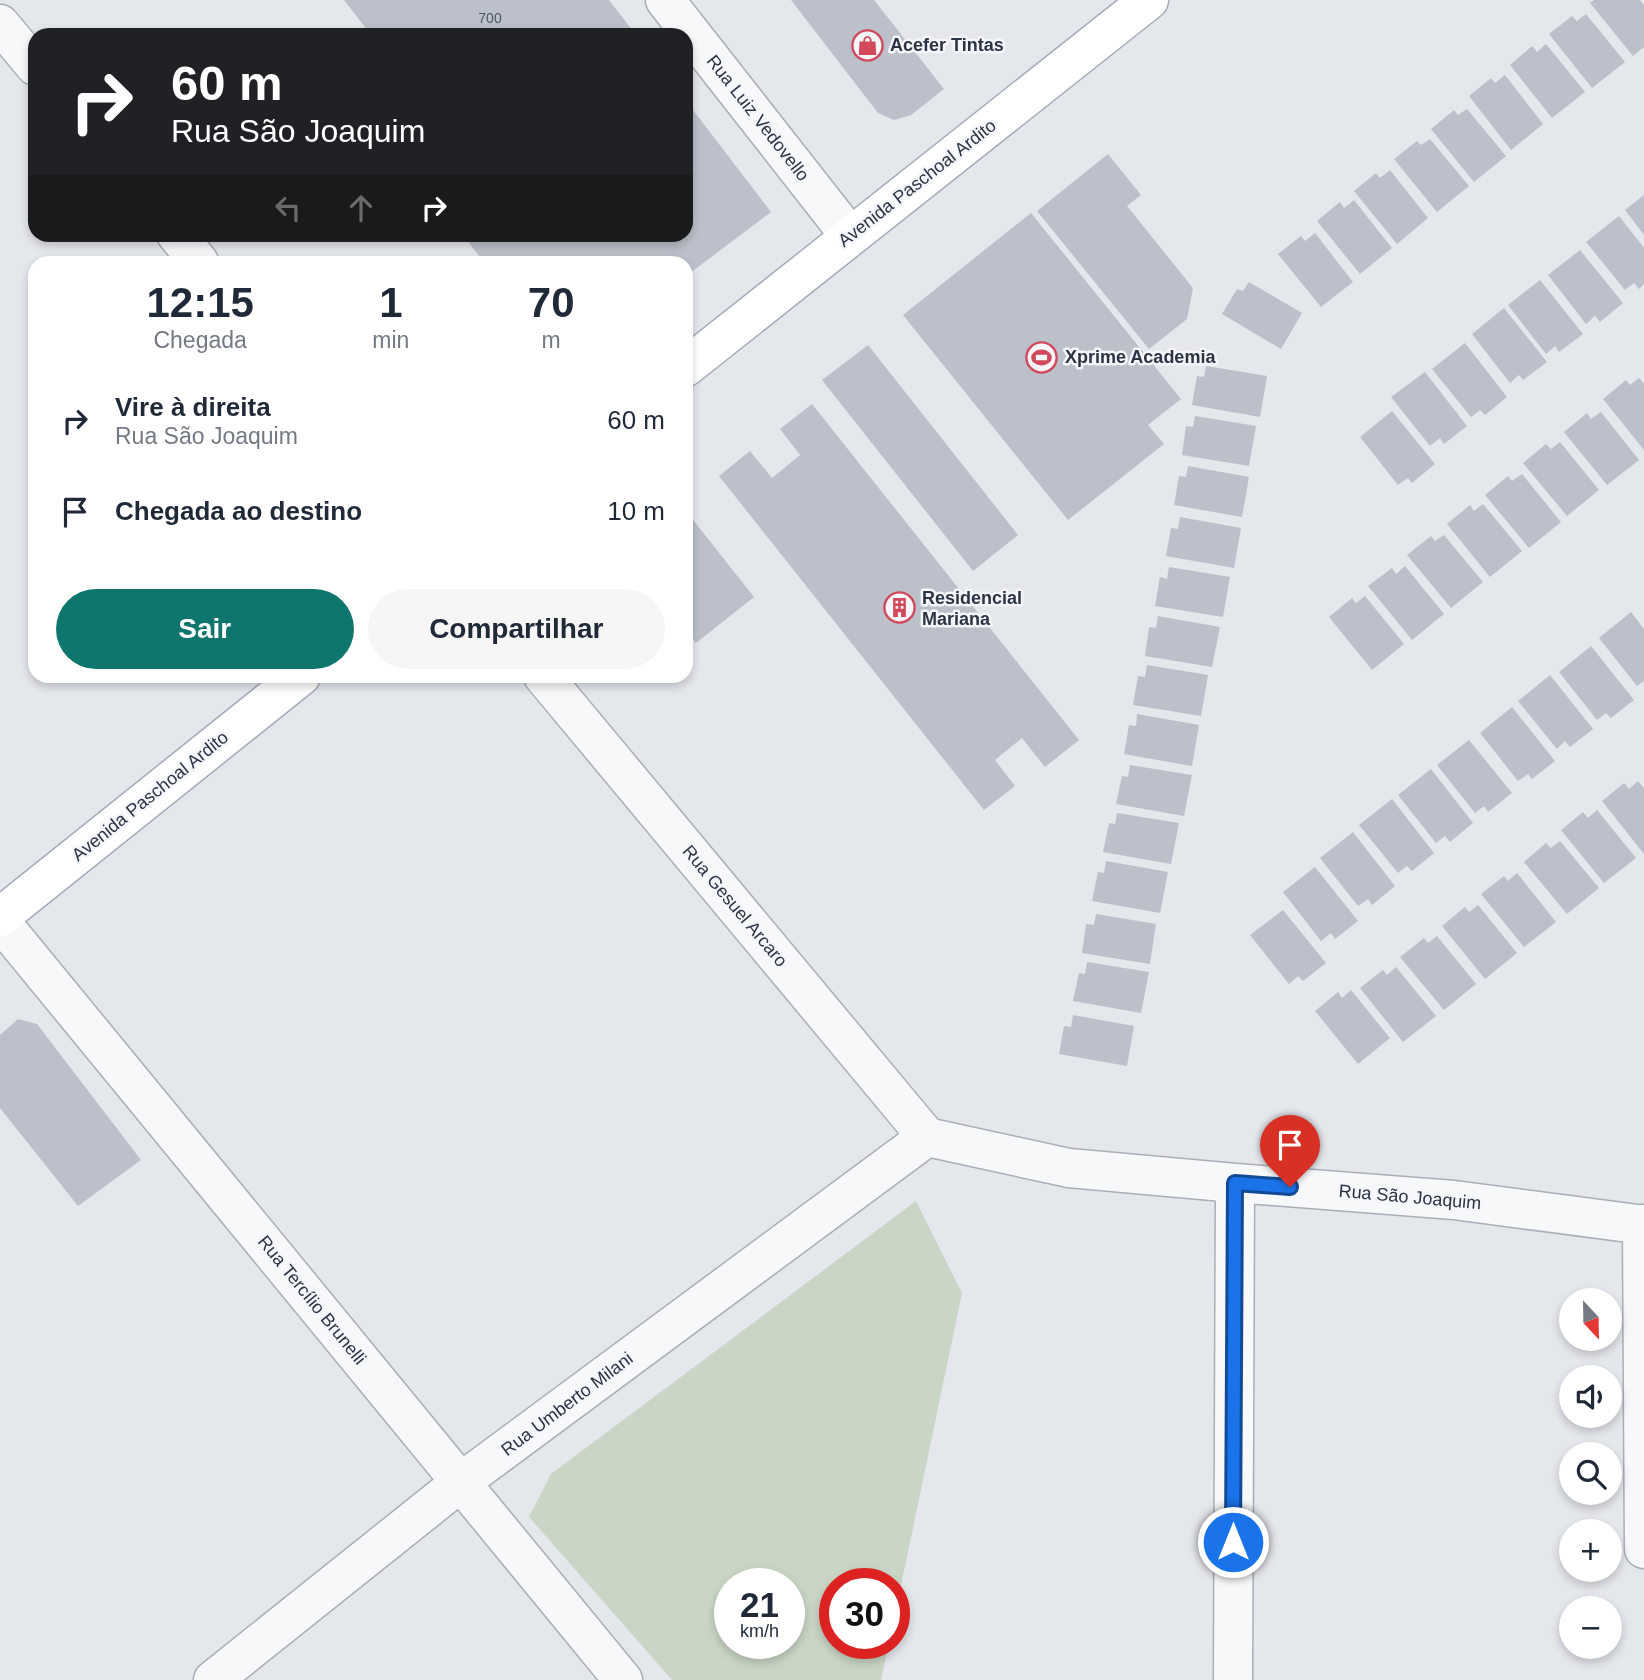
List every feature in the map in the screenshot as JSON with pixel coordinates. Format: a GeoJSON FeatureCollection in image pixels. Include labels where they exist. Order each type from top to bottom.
{"type":"FeatureCollection","features":[{"type":"Feature","properties":{"kind":"main road","name":"Avenida Paschoal Ardito"},"geometry":{"type":"LineString","coordinates":[[693,362],[1149,0]]}},
{"type":"Feature","properties":{"kind":"main road","name":"Avenida Paschoal Ardito"},"geometry":{"type":"LineString","coordinates":[[0,919],[292,683]]}},
{"type":"Feature","properties":{"kind":"street"},"geometry":{"type":"LineString","coordinates":[[0,15],[19,0]]}},
{"type":"Feature","properties":{"kind":"street","name":"Rua Luiz Vedovello"},"geometry":{"type":"LineString","coordinates":[[665,0],[687,28]]}},
{"type":"Feature","properties":{"kind":"street"},"geometry":{"type":"LineString","coordinates":[[0,24],[28,58]]}},
{"type":"Feature","properties":{"kind":"street","name":"Rua Luiz Vedovello"},"geometry":{"type":"LineString","coordinates":[[693,36],[850,236]]}},
{"type":"Feature","properties":{"kind":"street"},"geometry":{"type":"LineString","coordinates":[[183,242],[194,256]]}},
{"type":"Feature","properties":{"kind":"street","name":"Rua Gesuel Arcaro"},"geometry":{"type":"LineString","coordinates":[[549,683],[927,1137]]}},
{"type":"Feature","properties":{"kind":"street","name":"Rua Tercílio Brunelli"},"geometry":{"type":"LineString","coordinates":[[0,919],[623,1680]]}},
{"type":"Feature","properties":{"kind":"street","name":"Rua São Joaquim"},"geometry":{"type":"LineString","coordinates":[[927,1137],[1069,1168],[1454,1200],[1643,1224]]}},
{"type":"Feature","properties":{"kind":"street","name":"Rua Umberto Milani"},"geometry":{"type":"LineString","coordinates":[[213,1680],[461,1482],[927,1137]]}},
{"type":"Feature","properties":{"kind":"street"},"geometry":{"type":"LineString","coordinates":[[1233,1680],[1235,1183]]}},
{"type":"Feature","properties":{"kind":"street"},"geometry":{"type":"LineString","coordinates":[[1643,1224],[1644,1549]]}},
{"type":"Feature","properties":{"kind":"green space"},"geometry":{"type":"Polygon","coordinates":[[[916,1201],[962,1293],[905,1568],[819,1568],[819,1659],[886,1659],[881,1680],[672,1680],[529,1517],[551,1474],[916,1201]]]}},
{"type":"Feature","properties":{"kind":"building"},"geometry":{"type":"Polygon","coordinates":[[[344,0],[609,0],[631,28],[366,28],[344,0]]]}},
{"type":"Feature","properties":{"kind":"building","name":"Acefer Tintas"},"geometry":{"type":"Polygon","coordinates":[[[791,0],[874,0],[944,89],[911,115],[894,120],[878,113],[791,0]]]}},
{"type":"Feature","properties":{"kind":"building"},"geometry":{"type":"Polygon","coordinates":[[[1594,0],[1640,0],[1644,5],[1644,47],[1633,56],[1590,3],[1594,0]]]}},
{"type":"Feature","properties":{"kind":"building"},"geometry":{"type":"Polygon","coordinates":[[[1586,14],[1625,62],[1592,88],[1549,34],[1572,16],[1577,21],[1586,14]]]}},
{"type":"Feature","properties":{"kind":"building"},"geometry":{"type":"Polygon","coordinates":[[[1546,44],[1585,92],[1552,118],[1510,65],[1532,46],[1537,52],[1546,44]]]}},
{"type":"Feature","properties":{"kind":"building"},"geometry":{"type":"Polygon","coordinates":[[[1505,75],[1543,124],[1511,150],[1469,96],[1491,78],[1495,83],[1505,75]]]}},
{"type":"Feature","properties":{"kind":"building"},"geometry":{"type":"Polygon","coordinates":[[[1467,109],[1506,156],[1474,182],[1431,129],[1454,110],[1458,115],[1467,109]]]}},
{"type":"Feature","properties":{"kind":"building"},"geometry":{"type":"Polygon","coordinates":[[[693,110],[771,212],[693,271],[693,256],[479,256],[468,242],[693,242],[693,110]]]}},
{"type":"Feature","properties":{"kind":"building"},"geometry":{"type":"Polygon","coordinates":[[[1430,139],[1469,186],[1437,212],[1394,159],[1417,141],[1421,145],[1430,139]]]}},
{"type":"Feature","properties":{"kind":"building"},"geometry":{"type":"Polygon","coordinates":[[[1108,154],[1141,195],[1127,206],[1193,288],[1187,319],[1149,349],[1037,211],[1108,154]]]}},
{"type":"Feature","properties":{"kind":"building"},"geometry":{"type":"Polygon","coordinates":[[[1390,170],[1428,218],[1397,244],[1354,191],[1376,173],[1380,178],[1390,170]]]}},
{"type":"Feature","properties":{"kind":"building"},"geometry":{"type":"Polygon","coordinates":[[[1644,195],[1644,235],[1625,210],[1644,195]]]}},
{"type":"Feature","properties":{"kind":"building"},"geometry":{"type":"Polygon","coordinates":[[[1354,200],[1392,248],[1360,274],[1317,221],[1340,202],[1344,208],[1354,200]]]}},
{"type":"Feature","properties":{"kind":"building","name":"Xprime Academia"},"geometry":{"type":"Polygon","coordinates":[[[1031,213],[1181,399],[1148,425],[1164,444],[1068,520],[903,315],[1031,213]]]}},
{"type":"Feature","properties":{"kind":"building"},"geometry":{"type":"Polygon","coordinates":[[[1619,216],[1644,248],[1644,284],[1639,289],[1634,283],[1625,290],[1586,242],[1619,216]]]}},
{"type":"Feature","properties":{"kind":"building"},"geometry":{"type":"Polygon","coordinates":[[[1315,233],[1353,282],[1321,307],[1278,254],[1301,236],[1305,241],[1315,233]]]}},
{"type":"Feature","properties":{"kind":"building"},"geometry":{"type":"Polygon","coordinates":[[[1580,250],[1623,303],[1600,322],[1595,316],[1586,324],[1548,275],[1580,250]]]}},
{"type":"Feature","properties":{"kind":"building"},"geometry":{"type":"Polygon","coordinates":[[[1540,280],[1583,334],[1559,352],[1555,346],[1546,354],[1508,305],[1540,280]]]}},
{"type":"Feature","properties":{"kind":"building"},"geometry":{"type":"Polygon","coordinates":[[[1249,282],[1302,313],[1281,349],[1222,314],[1237,289],[1243,291],[1249,282]]]}},
{"type":"Feature","properties":{"kind":"building"},"geometry":{"type":"Polygon","coordinates":[[[1504,308],[1547,362],[1523,380],[1519,375],[1510,383],[1472,334],[1504,308]]]}},
{"type":"Feature","properties":{"kind":"building"},"geometry":{"type":"Polygon","coordinates":[[[1465,343],[1507,397],[1485,415],[1480,410],[1471,417],[1432,369],[1465,343]]]}},
{"type":"Feature","properties":{"kind":"building"},"geometry":{"type":"Polygon","coordinates":[[[868,345],[1018,535],[973,571],[822,380],[868,345]]]}},
{"type":"Feature","properties":{"kind":"building"},"geometry":{"type":"Polygon","coordinates":[[[1206,366],[1267,376],[1260,417],[1192,405],[1197,376],[1204,377],[1206,366]]]}},
{"type":"Feature","properties":{"kind":"building"},"geometry":{"type":"Polygon","coordinates":[[[1425,372],[1467,426],[1444,444],[1440,438],[1430,446],[1391,397],[1425,372]]]}},
{"type":"Feature","properties":{"kind":"building"},"geometry":{"type":"Polygon","coordinates":[[[1639,378],[1644,384],[1644,450],[1603,399],[1626,380],[1630,385],[1639,378]]]}},
{"type":"Feature","properties":{"kind":"building","name":"Residencial Mariana"},"geometry":{"type":"Polygon","coordinates":[[[812,404],[1079,740],[1045,767],[1022,738],[995,760],[1015,786],[984,810],[719,476],[750,451],[772,478],[800,455],[780,429],[812,404]]]}},
{"type":"Feature","properties":{"kind":"building"},"geometry":{"type":"Polygon","coordinates":[[[1392,411],[1435,464],[1412,483],[1408,478],[1398,485],[1360,437],[1392,411]]]}},
{"type":"Feature","properties":{"kind":"building"},"geometry":{"type":"Polygon","coordinates":[[[1601,412],[1639,460],[1607,485],[1564,432],[1587,413],[1591,419],[1601,412]]]}},
{"type":"Feature","properties":{"kind":"building"},"geometry":{"type":"Polygon","coordinates":[[[1195,416],[1256,426],[1249,466],[1182,455],[1186,426],[1193,427],[1195,416]]]}},
{"type":"Feature","properties":{"kind":"building"},"geometry":{"type":"Polygon","coordinates":[[[1560,442],[1599,490],[1567,516],[1523,463],[1546,444],[1551,449],[1560,442]]]}},
{"type":"Feature","properties":{"kind":"building"},"geometry":{"type":"Polygon","coordinates":[[[1188,466],[1249,477],[1242,517],[1174,505],[1179,476],[1186,477],[1188,466]]]}},
{"type":"Feature","properties":{"kind":"building"},"geometry":{"type":"Polygon","coordinates":[[[1522,474],[1561,522],[1529,548],[1485,495],[1508,476],[1512,481],[1522,474]]]}},
{"type":"Feature","properties":{"kind":"building"},"geometry":{"type":"Polygon","coordinates":[[[1483,504],[1522,551],[1490,577],[1447,524],[1470,505],[1474,511],[1483,504]]]}},
{"type":"Feature","properties":{"kind":"building"},"geometry":{"type":"Polygon","coordinates":[[[1180,517],[1241,528],[1234,568],[1166,556],[1171,528],[1178,529],[1180,517]]]}},
{"type":"Feature","properties":{"kind":"building"},"geometry":{"type":"Polygon","coordinates":[[[693,520],[754,597],[696,643],[693,639],[693,520]]]}},
{"type":"Feature","properties":{"kind":"building"},"geometry":{"type":"Polygon","coordinates":[[[1444,535],[1483,582],[1451,608],[1407,555],[1431,536],[1435,541],[1444,535]]]}},
{"type":"Feature","properties":{"kind":"building"},"geometry":{"type":"Polygon","coordinates":[[[1405,566],[1444,614],[1412,640],[1368,586],[1392,568],[1396,574],[1405,566]]]}},
{"type":"Feature","properties":{"kind":"building"},"geometry":{"type":"Polygon","coordinates":[[[1169,567],[1230,577],[1223,617],[1155,606],[1160,577],[1167,579],[1169,567]]]}},
{"type":"Feature","properties":{"kind":"building"},"geometry":{"type":"Polygon","coordinates":[[[1365,596],[1404,644],[1372,670],[1329,617],[1352,598],[1356,603],[1365,596]]]}},
{"type":"Feature","properties":{"kind":"building"},"geometry":{"type":"Polygon","coordinates":[[[1631,612],[1644,629],[1644,681],[1637,686],[1599,638],[1631,612]]]}},
{"type":"Feature","properties":{"kind":"building"},"geometry":{"type":"Polygon","coordinates":[[[1158,616],[1220,627],[1212,667],[1145,656],[1149,627],[1156,628],[1158,616]]]}},
{"type":"Feature","properties":{"kind":"building"},"geometry":{"type":"Polygon","coordinates":[[[1591,646],[1634,700],[1611,718],[1606,713],[1597,720],[1559,672],[1591,646]]]}},
{"type":"Feature","properties":{"kind":"building"},"geometry":{"type":"Polygon","coordinates":[[[1147,665],[1208,675],[1201,716],[1133,705],[1138,676],[1145,677],[1147,665]]]}},
{"type":"Feature","properties":{"kind":"building"},"geometry":{"type":"Polygon","coordinates":[[[1550,675],[1593,729],[1570,747],[1565,741],[1557,749],[1518,701],[1550,675]]]}},
{"type":"Feature","properties":{"kind":"building"},"geometry":{"type":"Polygon","coordinates":[[[1512,707],[1555,761],[1532,779],[1528,774],[1518,781],[1480,733],[1512,707]]]}},
{"type":"Feature","properties":{"kind":"building"},"geometry":{"type":"Polygon","coordinates":[[[1137,714],[1199,725],[1192,766],[1124,754],[1129,725],[1136,726],[1137,714]]]}},
{"type":"Feature","properties":{"kind":"building"},"geometry":{"type":"Polygon","coordinates":[[[1469,740],[1512,793],[1488,812],[1484,806],[1475,813],[1437,765],[1469,740]]]}},
{"type":"Feature","properties":{"kind":"building"},"geometry":{"type":"Polygon","coordinates":[[[1130,765],[1192,775],[1184,816],[1116,804],[1122,776],[1128,777],[1130,765]]]}},
{"type":"Feature","properties":{"kind":"building"},"geometry":{"type":"Polygon","coordinates":[[[1431,769],[1473,823],[1450,842],[1445,836],[1436,843],[1398,795],[1431,769]]]}},
{"type":"Feature","properties":{"kind":"building"},"geometry":{"type":"Polygon","coordinates":[[[1638,781],[1644,788],[1644,854],[1602,801],[1624,783],[1629,789],[1638,781]]]}},
{"type":"Feature","properties":{"kind":"building"},"geometry":{"type":"Polygon","coordinates":[[[1392,799],[1434,853],[1412,871],[1407,866],[1398,873],[1359,825],[1392,799]]]}},
{"type":"Feature","properties":{"kind":"building"},"geometry":{"type":"Polygon","coordinates":[[[1597,810],[1636,858],[1604,883],[1561,830],[1583,812],[1588,818],[1597,810]]]}},
{"type":"Feature","properties":{"kind":"building"},"geometry":{"type":"Polygon","coordinates":[[[1117,813],[1179,823],[1171,864],[1103,852],[1109,823],[1115,824],[1117,813]]]}},
{"type":"Feature","properties":{"kind":"building"},"geometry":{"type":"Polygon","coordinates":[[[1353,832],[1395,886],[1372,905],[1368,899],[1358,906],[1320,858],[1353,832]]]}},
{"type":"Feature","properties":{"kind":"building"},"geometry":{"type":"Polygon","coordinates":[[[1560,841],[1599,888],[1567,914],[1524,862],[1546,843],[1551,848],[1560,841]]]}},
{"type":"Feature","properties":{"kind":"building"},"geometry":{"type":"Polygon","coordinates":[[[1106,861],[1168,872],[1160,913],[1092,901],[1098,872],[1104,873],[1106,861]]]}},
{"type":"Feature","properties":{"kind":"building"},"geometry":{"type":"Polygon","coordinates":[[[1315,867],[1358,921],[1335,939],[1331,933],[1321,941],[1283,892],[1315,867]]]}},
{"type":"Feature","properties":{"kind":"building"},"geometry":{"type":"Polygon","coordinates":[[[1517,873],[1556,922],[1524,947],[1481,894],[1504,876],[1508,881],[1517,873]]]}},
{"type":"Feature","properties":{"kind":"building"},"geometry":{"type":"Polygon","coordinates":[[[1478,905],[1517,953],[1485,979],[1442,926],[1465,907],[1469,912],[1478,905]]]}},
{"type":"Feature","properties":{"kind":"building"},"geometry":{"type":"Polygon","coordinates":[[[1283,910],[1326,963],[1303,981],[1298,976],[1289,984],[1250,935],[1283,910]]]}},
{"type":"Feature","properties":{"kind":"building"},"geometry":{"type":"Polygon","coordinates":[[[1096,914],[1156,924],[1150,964],[1082,953],[1086,924],[1094,925],[1096,914]]]}},
{"type":"Feature","properties":{"kind":"building"},"geometry":{"type":"Polygon","coordinates":[[[1437,936],[1476,984],[1444,1010],[1400,957],[1424,938],[1428,943],[1437,936]]]}},
{"type":"Feature","properties":{"kind":"building"},"geometry":{"type":"Polygon","coordinates":[[[1087,962],[1149,972],[1141,1013],[1073,1001],[1079,973],[1085,974],[1087,962]]]}},
{"type":"Feature","properties":{"kind":"building"},"geometry":{"type":"Polygon","coordinates":[[[1396,967],[1436,1016],[1403,1042],[1360,988],[1383,970],[1387,975],[1396,967]]]}},
{"type":"Feature","properties":{"kind":"building"},"geometry":{"type":"Polygon","coordinates":[[[1351,990],[1390,1038],[1358,1064],[1315,1011],[1338,992],[1342,998],[1351,990]]]}},
{"type":"Feature","properties":{"kind":"building"},"geometry":{"type":"Polygon","coordinates":[[[1073,1015],[1134,1026],[1127,1066],[1059,1054],[1064,1026],[1071,1027],[1073,1015]]]}},
{"type":"Feature","properties":{"kind":"building"},"geometry":{"type":"Polygon","coordinates":[[[18,1019],[37,1024],[141,1160],[78,1206],[0,1108],[0,1035],[18,1019]]]}},
{"type":"Feature","properties":{"kind":"place","name":"Acefer Tintas"},"geometry":{"type":"Point","coordinates":[867,45]}},
{"type":"Feature","properties":{"kind":"place","name":"Xprime Academia"},"geometry":{"type":"Point","coordinates":[1042,357]}},
{"type":"Feature","properties":{"kind":"place","name":"Residencial Mariana"},"geometry":{"type":"Point","coordinates":[899,608]}},
{"type":"Feature","properties":{"kind":"route"},"geometry":{"type":"LineString","coordinates":[[1233,1542],[1235,1183],[1290,1187]]}}]}
